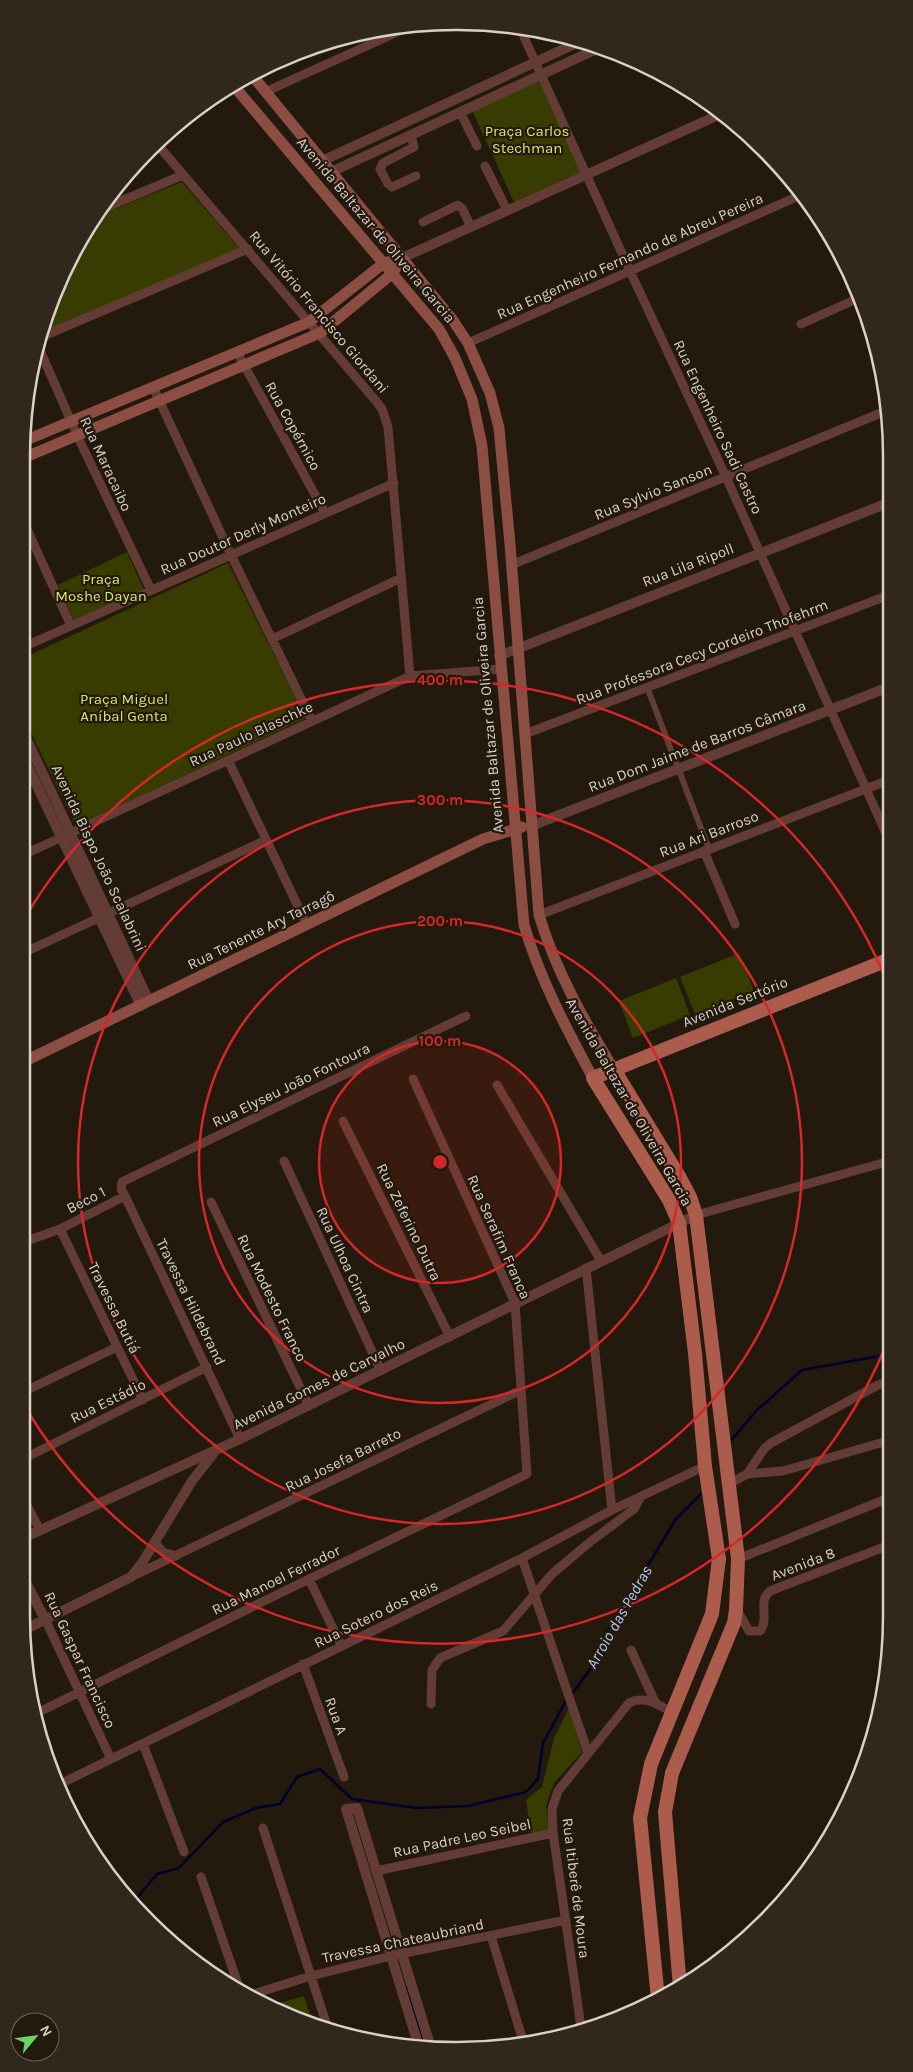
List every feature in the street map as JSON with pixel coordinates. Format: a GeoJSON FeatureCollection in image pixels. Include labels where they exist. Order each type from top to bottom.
{"type":"FeatureCollection","features":[{"type":"Feature","properties":{"kind":"main road","name":"Avenida Baltazar de Oliveira Garcia"},"geometry":{"type":"LineString","coordinates":[[256,80],[452,319],[468,343],[490,393],[498,428],[511,565],[539,915],[545,936],[571,996],[680,1178],[690,1197],[696,1215],[738,1559],[734,1623],[672,1773],[665,1812],[679,1979]]}},
{"type":"Feature","properties":{"kind":"main road","name":"Avenida Baltazar de Oliveira Garcia"},"geometry":{"type":"LineString","coordinates":[[238,90],[439,329],[455,358],[472,399],[482,446],[514,829],[524,925],[532,954],[562,1021],[593,1078],[669,1200],[678,1222],[695,1352],[705,1469],[719,1559],[712,1614],[651,1764],[640,1818],[657,1992]]}},
{"type":"Feature","properties":{"kind":"main road"},"geometry":{"type":"LineString","coordinates":[[31,438],[309,322],[384,263],[402,258]]}},
{"type":"Feature","properties":{"kind":"main road"},"geometry":{"type":"LineString","coordinates":[[30,455],[320,333],[393,273],[402,258]]}},
{"type":"Feature","properties":{"kind":"main road","name":"Rua Dom Jaime de Barros Câmara"},"geometry":{"type":"LineString","coordinates":[[514,829],[531,826]]}},
{"type":"Feature","properties":{"kind":"main road","name":"Rua Tenente Ary Tarragô"},"geometry":{"type":"LineString","coordinates":[[30,1059],[483,839],[514,829]]}},
{"type":"Feature","properties":{"kind":"main road","name":"Avenida Sertório"},"geometry":{"type":"LineString","coordinates":[[593,1078],[613,1068],[883,962]]}},
{"type":"Feature","properties":{"kind":"street"},"geometry":{"type":"LineString","coordinates":[[266,92],[390,36]]}},
{"type":"Feature","properties":{"kind":"street","name":"Rua Engenheiro Sadi Castro"},"geometry":{"type":"LineString","coordinates":[[523,36],[761,553],[883,826]]}},
{"type":"Feature","properties":{"kind":"street"},"geometry":{"type":"LineString","coordinates":[[322,160],[570,46]]}},
{"type":"Feature","properties":{"kind":"street"},"geometry":{"type":"LineString","coordinates":[[331,172],[590,52]]}},
{"type":"Feature","properties":{"kind":"street"},"geometry":{"type":"LineString","coordinates":[[460,112],[477,146]]}},
{"type":"Feature","properties":{"kind":"street"},"geometry":{"type":"LineString","coordinates":[[402,258],[714,117]]}},
{"type":"Feature","properties":{"kind":"street"},"geometry":{"type":"LineString","coordinates":[[410,134],[414,147],[383,163],[380,169],[388,184],[392,187],[416,176]]}},
{"type":"Feature","properties":{"kind":"street","name":"Rua Vitório Francisco Giordani"},"geometry":{"type":"LineString","coordinates":[[161,149],[320,333],[382,409],[388,427],[394,483],[410,676]]}},
{"type":"Feature","properties":{"kind":"street"},"geometry":{"type":"LineString","coordinates":[[485,166],[507,210]]}},
{"type":"Feature","properties":{"kind":"street"},"geometry":{"type":"LineString","coordinates":[[113,205],[183,175]]}},
{"type":"Feature","properties":{"kind":"street","name":"Rua Engenheiro Fernando de Abreu Pereira"},"geometry":{"type":"LineString","coordinates":[[468,343],[795,197]]}},
{"type":"Feature","properties":{"kind":"street"},"geometry":{"type":"LineString","coordinates":[[423,222],[458,205],[462,208],[471,226]]}},
{"type":"Feature","properties":{"kind":"street"},"geometry":{"type":"LineString","coordinates":[[49,334],[248,249]]}},
{"type":"Feature","properties":{"kind":"street"},"geometry":{"type":"LineString","coordinates":[[801,324],[854,301]]}},
{"type":"Feature","properties":{"kind":"street","name":"Rua Copérnico"},"geometry":{"type":"LineString","coordinates":[[237,352],[325,513]]}},
{"type":"Feature","properties":{"kind":"street","name":"Rua Maracaibo"},"geometry":{"type":"LineString","coordinates":[[42,356],[70,421],[151,590]]}},
{"type":"Feature","properties":{"kind":"street"},"geometry":{"type":"LineString","coordinates":[[153,387],[231,555],[312,721]]}},
{"type":"Feature","properties":{"kind":"street","name":"Rua Sylvio Sanson"},"geometry":{"type":"LineString","coordinates":[[511,565],[880,413]]}},
{"type":"Feature","properties":{"kind":"street","name":"Rua Doutor Derly Monteiro"},"geometry":{"type":"LineString","coordinates":[[30,644],[394,483]]}},
{"type":"Feature","properties":{"kind":"street","name":"Rua Lila Ripoll"},"geometry":{"type":"LineString","coordinates":[[499,656],[883,505]]}},
{"type":"Feature","properties":{"kind":"street"},"geometry":{"type":"LineString","coordinates":[[30,536],[71,626]]}},
{"type":"Feature","properties":{"kind":"street"},"geometry":{"type":"LineString","coordinates":[[272,639],[402,578]]}},
{"type":"Feature","properties":{"kind":"street","name":"Rua Professora Cecy Cordeiro Thofehrm"},"geometry":{"type":"LineString","coordinates":[[525,734],[883,597]]}},
{"type":"Feature","properties":{"kind":"street","name":"Rua Paulo Blaschke"},"geometry":{"type":"LineString","coordinates":[[30,852],[410,676],[501,669]]}},
{"type":"Feature","properties":{"kind":"street"},"geometry":{"type":"LineString","coordinates":[[647,687],[706,850],[736,924]]}},
{"type":"Feature","properties":{"kind":"street","name":"Rua Dom Jaime de Barros Câmara"},"geometry":{"type":"LineString","coordinates":[[531,826],[883,689]]}},
{"type":"Feature","properties":{"kind":"street"},"geometry":{"type":"LineString","coordinates":[[228,760],[307,924]]}},
{"type":"Feature","properties":{"kind":"street","name":"Avenida Bispo João Scalabrini"},"geometry":{"type":"LineString","coordinates":[[30,764],[145,1004]]}},
{"type":"Feature","properties":{"kind":"street","name":"Rua Ari Barroso"},"geometry":{"type":"LineString","coordinates":[[539,915],[883,782]]}},
{"type":"Feature","properties":{"kind":"street"},"geometry":{"type":"LineString","coordinates":[[30,950],[266,840]]}},
{"type":"Feature","properties":{"kind":"street","name":"Rua Elyseu João Fontoura"},"geometry":{"type":"LineString","coordinates":[[125,1196],[121,1185],[128,1179],[466,1016]]}},
{"type":"Feature","properties":{"kind":"street","name":"Rua Serafim Franca"},"geometry":{"type":"LineString","coordinates":[[413,1079],[515,1303],[527,1474]]}},
{"type":"Feature","properties":{"kind":"street"},"geometry":{"type":"LineString","coordinates":[[497,1085],[601,1261]]}},
{"type":"Feature","properties":{"kind":"street","name":"Rua Zeferino Dutra"},"geometry":{"type":"LineString","coordinates":[[343,1121],[450,1337]]}},
{"type":"Feature","properties":{"kind":"street","name":"Rua Ulhoa Cintra"},"geometry":{"type":"LineString","coordinates":[[284,1161],[381,1371]]}},
{"type":"Feature","properties":{"kind":"street"},"geometry":{"type":"LineString","coordinates":[[696,1215],[883,1163]]}},
{"type":"Feature","properties":{"kind":"street","name":"Beco 1"},"geometry":{"type":"LineString","coordinates":[[30,1239],[60,1229],[125,1196]]}},
{"type":"Feature","properties":{"kind":"street","name":"Travessa Hildebrand"},"geometry":{"type":"LineString","coordinates":[[125,1196],[240,1439]]}},
{"type":"Feature","properties":{"kind":"street","name":"Rua Modesto Franco"},"geometry":{"type":"LineString","coordinates":[[211,1202],[309,1406]]}},
{"type":"Feature","properties":{"kind":"street","name":"Avenida Gomes de Carvalho"},"geometry":{"type":"LineString","coordinates":[[30,1626],[131,1577],[155,1543],[192,1481],[215,1451],[450,1337],[678,1222],[696,1215]]}},
{"type":"Feature","properties":{"kind":"street","name":"Travessa Butiá"},"geometry":{"type":"LineString","coordinates":[[60,1229],[143,1400]]}},
{"type":"Feature","properties":{"kind":"street"},"geometry":{"type":"LineString","coordinates":[[586,1268],[612,1510]]}},
{"type":"Feature","properties":{"kind":"street"},"geometry":{"type":"LineString","coordinates":[[30,1389],[117,1347]]}},
{"type":"Feature","properties":{"kind":"street","name":"Rua Estádio"},"geometry":{"type":"LineString","coordinates":[[30,1456],[207,1367]]}},
{"type":"Feature","properties":{"kind":"street"},"geometry":{"type":"LineString","coordinates":[[748,1474],[764,1449],[771,1444],[883,1384]]}},
{"type":"Feature","properties":{"kind":"street","name":"Rua Josefa Barreto"},"geometry":{"type":"LineString","coordinates":[[131,1577],[521,1390]]}},
{"type":"Feature","properties":{"kind":"street"},"geometry":{"type":"LineString","coordinates":[[729,1484],[748,1474],[783,1472],[883,1442]]}},
{"type":"Feature","properties":{"kind":"street"},"geometry":{"type":"LineString","coordinates":[[30,1535],[215,1451]]}},
{"type":"Feature","properties":{"kind":"street","name":"Rua Sotero dos Reis"},"geometry":{"type":"LineString","coordinates":[[64,1782],[522,1558],[612,1510],[705,1469]]}},
{"type":"Feature","properties":{"kind":"street","name":"Rua Manoel Ferrador"},"geometry":{"type":"LineString","coordinates":[[41,1711],[527,1474]]}},
{"type":"Feature","properties":{"kind":"street"},"geometry":{"type":"LineString","coordinates":[[431,1704],[432,1670],[440,1658],[500,1634],[552,1574],[634,1509],[640,1498]]}},
{"type":"Feature","properties":{"kind":"street"},"geometry":{"type":"LineString","coordinates":[[738,1559],[883,1500]]}},
{"type":"Feature","properties":{"kind":"street"},"geometry":{"type":"LineString","coordinates":[[30,1511],[40,1530]]}},
{"type":"Feature","properties":{"kind":"street"},"geometry":{"type":"LineString","coordinates":[[155,1543],[163,1552],[177,1556]]}},
{"type":"Feature","properties":{"kind":"street","name":"Avenida 8"},"geometry":{"type":"LineString","coordinates":[[736,1610],[749,1631],[760,1631],[764,1622],[764,1598],[770,1591],[883,1547]]}},
{"type":"Feature","properties":{"kind":"street"},"geometry":{"type":"LineString","coordinates":[[522,1558],[588,1753]]}},
{"type":"Feature","properties":{"kind":"street"},"geometry":{"type":"LineString","coordinates":[[309,1579],[342,1645]]}},
{"type":"Feature","properties":{"kind":"street","name":"Rua Gaspar Francisco"},"geometry":{"type":"LineString","coordinates":[[30,1591],[111,1759]]}},
{"type":"Feature","properties":{"kind":"street"},"geometry":{"type":"LineString","coordinates":[[631,1650],[655,1702],[672,1712]]}},
{"type":"Feature","properties":{"kind":"street","name":"Rua A"},"geometry":{"type":"LineString","coordinates":[[303,1664],[344,1777]]}},
{"type":"Feature","properties":{"kind":"street","name":"Rua Itiberê de Moura"},"geometry":{"type":"LineString","coordinates":[[580,2023],[554,1833],[552,1809],[554,1799],[565,1780],[629,1704],[639,1700],[655,1702]]}},
{"type":"Feature","properties":{"kind":"street"},"geometry":{"type":"LineString","coordinates":[[143,1744],[184,1852]]}},
{"type":"Feature","properties":{"kind":"street"},"geometry":{"type":"LineString","coordinates":[[417,2040],[396,1955],[376,1871],[356,1808],[347,1808],[396,1955],[428,2041]]}},
{"type":"Feature","properties":{"kind":"street"},"geometry":{"type":"LineString","coordinates":[[263,1828],[325,2021]]}},
{"type":"Feature","properties":{"kind":"street","name":"Rua Padre Leo Seibel"},"geometry":{"type":"LineString","coordinates":[[376,1871],[554,1833]]}},
{"type":"Feature","properties":{"kind":"street"},"geometry":{"type":"LineString","coordinates":[[201,1877],[236,1980]]}},
{"type":"Feature","properties":{"kind":"street","name":"Travessa Chateaubriand"},"geometry":{"type":"LineString","coordinates":[[258,1993],[311,1976],[396,1955],[566,1920]]}},
{"type":"Feature","properties":{"kind":"street"},"geometry":{"type":"LineString","coordinates":[[491,1936],[522,2037]]}},
{"type":"Feature","properties":{"kind":"green space","name":"Praça Carlos Stechman"},"geometry":{"type":"Polygon","coordinates":[[[539,77],[582,171],[514,202],[471,108],[539,77]]]}},
{"type":"Feature","properties":{"kind":"green space"},"geometry":{"type":"Polygon","coordinates":[[[182,182],[240,249],[50,329],[62,293],[74,268],[87,243],[108,212],[182,182]]]}},
{"type":"Feature","properties":{"kind":"green space","name":"Praça Moshe Dayan"},"geometry":{"type":"Polygon","coordinates":[[[127,552],[144,590],[75,623],[58,585],[127,552]]]}},
{"type":"Feature","properties":{"kind":"green space","name":"Praça Miguel Aníbal Genta"},"geometry":{"type":"Polygon","coordinates":[[[228,563],[306,718],[76,826],[30,731],[30,655],[228,563]]]}},
{"type":"Feature","properties":{"kind":"green space"},"geometry":{"type":"Polygon","coordinates":[[[739,953],[754,991],[695,1014],[680,977],[739,953]]]}},
{"type":"Feature","properties":{"kind":"green space"},"geometry":{"type":"Polygon","coordinates":[[[676,978],[690,1015],[633,1038],[619,1001],[676,978]]]}},
{"type":"Feature","properties":{"kind":"green space"},"geometry":{"type":"Polygon","coordinates":[[[569,1708],[582,1752],[554,1783],[546,1806],[549,1830],[531,1833],[526,1800],[542,1787],[554,1738],[569,1708]]]}},
{"type":"Feature","properties":{"kind":"green space"},"geometry":{"type":"Polygon","coordinates":[[[304,1996],[311,2016],[293,2010],[279,2003],[304,1996]]]}},
{"type":"Feature","properties":{"kind":"waterway","name":"Arroio das Pedras"},"geometry":{"type":"LineString","coordinates":[[729,1443],[757,1410],[802,1370],[883,1355]]}},
{"type":"Feature","properties":{"kind":"waterway","name":"Arroio das Pedras"},"geometry":{"type":"LineString","coordinates":[[571,1695],[601,1655],[605,1636],[676,1519],[703,1492]]}},
{"type":"Feature","properties":{"kind":"waterway","name":"Arroio das Pedras"},"geometry":{"type":"LineString","coordinates":[[137,1898],[157,1874],[179,1868],[223,1822],[256,1808],[280,1804],[297,1777],[320,1769],[352,1799],[417,1808],[468,1806],[526,1792],[538,1779],[543,1743],[567,1699]]}},
{"type":"Feature","properties":{"kind":"waterway"},"geometry":{"type":"LineString","coordinates":[[407,1987],[422,2040]]}}]}
